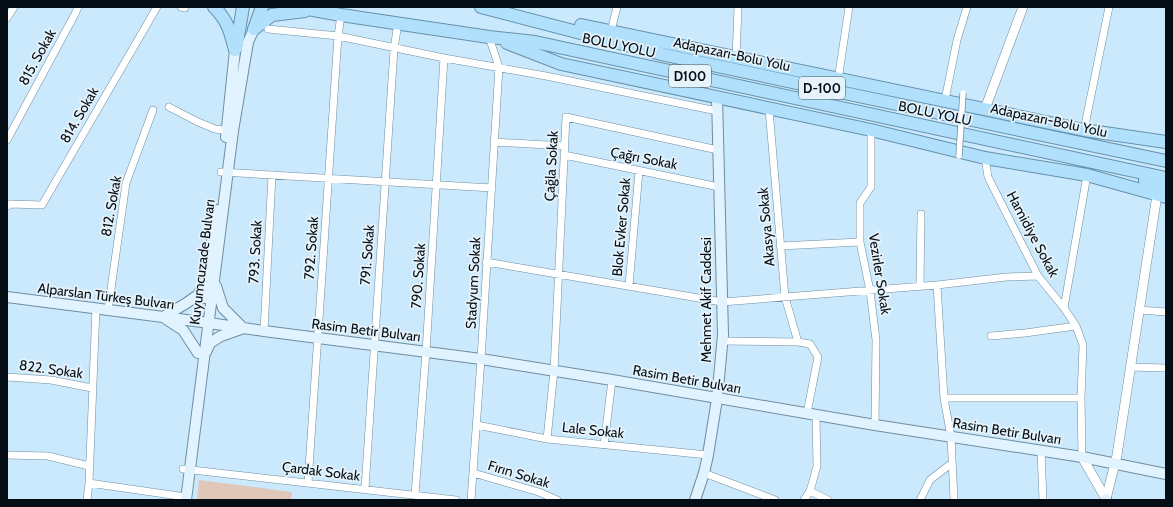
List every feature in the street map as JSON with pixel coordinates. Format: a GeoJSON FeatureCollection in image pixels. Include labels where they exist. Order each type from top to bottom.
{"type":"FeatureCollection","features":[{"type":"Feature","properties":{"kind":"highway"},"geometry":{"type":"LineString","coordinates":[[214,7],[222,15],[236,50]]}},
{"type":"Feature","properties":{"kind":"highway"},"geometry":{"type":"LineString","coordinates":[[236,50],[243,7]]}},
{"type":"Feature","properties":{"kind":"highway"},"geometry":{"type":"LineString","coordinates":[[254,30],[262,7]]}},
{"type":"Feature","properties":{"kind":"highway","name":"BOLU YOLU"},"geometry":{"type":"LineString","coordinates":[[297,7],[341,15],[543,44],[1166,178]]}},
{"type":"Feature","properties":{"kind":"highway","name":"Adapazarı-Bolu Yolu"},"geometry":{"type":"LineString","coordinates":[[481,7],[665,55],[1166,161]]}},
{"type":"Feature","properties":{"kind":"highway"},"geometry":{"type":"LineString","coordinates":[[487,7],[611,31],[838,80],[945,100],[1084,130],[1166,142]]}},
{"type":"Feature","properties":{"kind":"highway"},"geometry":{"type":"LineString","coordinates":[[254,30],[272,15],[312,10]]}},
{"type":"Feature","properties":{"kind":"highway"},"geometry":{"type":"LineString","coordinates":[[489,37],[561,64],[871,130],[985,158],[1087,175],[1161,196]]}},
{"type":"Feature","properties":{"kind":"highway"},"geometry":{"type":"LineString","coordinates":[[1075,141],[1140,146],[1166,151]]}},
{"type":"Feature","properties":{"kind":"highway"},"geometry":{"type":"LineString","coordinates":[[1082,160],[1166,187]]}},
{"type":"Feature","properties":{"kind":"main road","name":"Kuyumcuzade Bulvarı"},"geometry":{"type":"LineString","coordinates":[[230,131],[248,42],[254,30]]}},
{"type":"Feature","properties":{"kind":"main road","name":"Kuyumcuzade Bulvarı"},"geometry":{"type":"LineString","coordinates":[[183,498],[230,131],[236,50]]}},
{"type":"Feature","properties":{"kind":"main road","name":"Mehmet Akif Caddesi"},"geometry":{"type":"LineString","coordinates":[[695,500],[708,455],[717,399],[722,341],[716,97]]}},
{"type":"Feature","properties":{"kind":"main road"},"geometry":{"type":"LineString","coordinates":[[211,279],[223,308],[243,328],[221,336],[210,343],[201,355],[183,330],[162,317],[198,295],[211,279]]}},
{"type":"Feature","properties":{"kind":"main road","name":"Alparslan Türkeş Bulvarı"},"geometry":{"type":"LineString","coordinates":[[7,297],[206,322]]}},
{"type":"Feature","properties":{"kind":"main road","name":"Rasim Betir Bulvarı"},"geometry":{"type":"LineString","coordinates":[[206,322],[426,352],[612,380],[875,425],[1082,457],[1166,474]]}},
{"type":"Feature","properties":{"kind":"street"},"geometry":{"type":"LineString","coordinates":[[7,18],[14,7]]}},
{"type":"Feature","properties":{"kind":"street","name":"815. Sokak"},"geometry":{"type":"LineString","coordinates":[[7,140],[78,7]]}},
{"type":"Feature","properties":{"kind":"street","name":"814. Sokak"},"geometry":{"type":"LineString","coordinates":[[7,206],[11,204],[42,205],[157,7]]}},
{"type":"Feature","properties":{"kind":"street"},"geometry":{"type":"LineString","coordinates":[[611,31],[617,7]]}},
{"type":"Feature","properties":{"kind":"street"},"geometry":{"type":"LineString","coordinates":[[736,58],[738,7]]}},
{"type":"Feature","properties":{"kind":"street"},"geometry":{"type":"LineString","coordinates":[[838,80],[849,7]]}},
{"type":"Feature","properties":{"kind":"street"},"geometry":{"type":"LineString","coordinates":[[945,100],[957,40],[967,7]]}},
{"type":"Feature","properties":{"kind":"street"},"geometry":{"type":"LineString","coordinates":[[985,109],[1023,7]]}},
{"type":"Feature","properties":{"kind":"street"},"geometry":{"type":"LineString","coordinates":[[1084,130],[1109,7]]}},
{"type":"Feature","properties":{"kind":"street","name":"792. Sokak"},"geometry":{"type":"LineString","coordinates":[[308,482],[338,36],[341,15]]}},
{"type":"Feature","properties":{"kind":"street","name":"791. Sokak"},"geometry":{"type":"LineString","coordinates":[[365,489],[394,49],[398,23]]}},
{"type":"Feature","properties":{"kind":"street"},"geometry":{"type":"LineString","coordinates":[[268,29],[338,36],[394,49],[546,76],[717,111]]}},
{"type":"Feature","properties":{"kind":"street"},"geometry":{"type":"LineString","coordinates":[[489,37],[499,68]]}},
{"type":"Feature","properties":{"kind":"street","name":"790. Sokak"},"geometry":{"type":"LineString","coordinates":[[415,495],[426,352],[444,58]]}},
{"type":"Feature","properties":{"kind":"street","name":"Stadyum Sokak"},"geometry":{"type":"LineString","coordinates":[[471,500],[499,68]]}},
{"type":"Feature","properties":{"kind":"street"},"geometry":{"type":"LineString","coordinates":[[959,156],[963,93]]}},
{"type":"Feature","properties":{"kind":"street"},"geometry":{"type":"LineString","coordinates":[[169,107],[215,129],[230,131]]}},
{"type":"Feature","properties":{"kind":"street","name":"Akasya Sokak"},"geometry":{"type":"LineString","coordinates":[[768,108],[785,297],[798,342]]}},
{"type":"Feature","properties":{"kind":"street","name":"812. Sokak"},"geometry":{"type":"LineString","coordinates":[[108,310],[126,183],[153,110]]}},
{"type":"Feature","properties":{"kind":"street","name":"Çağla Sokak"},"geometry":{"type":"LineString","coordinates":[[547,439],[554,371],[566,117],[718,150]]}},
{"type":"Feature","properties":{"kind":"street","name":"Vezirler Sokak"},"geometry":{"type":"LineString","coordinates":[[871,130],[871,187],[860,203],[860,242],[870,290],[876,340],[875,425]]}},
{"type":"Feature","properties":{"kind":"street"},"geometry":{"type":"LineString","coordinates":[[494,142],[565,146]]}},
{"type":"Feature","properties":{"kind":"street","name":"Çağrı Sokak"},"geometry":{"type":"LineString","coordinates":[[564,155],[719,187]]}},
{"type":"Feature","properties":{"kind":"street","name":"Hamidiye Sokak"},"geometry":{"type":"LineString","coordinates":[[985,158],[988,177],[1038,276],[1064,308],[1076,326],[1083,345],[1081,398],[1082,457]]}},
{"type":"Feature","properties":{"kind":"street","name":"Blok Evker Sokak"},"geometry":{"type":"LineString","coordinates":[[629,286],[639,171]]}},
{"type":"Feature","properties":{"kind":"street"},"geometry":{"type":"LineString","coordinates":[[225,172],[492,188]]}},
{"type":"Feature","properties":{"kind":"street","name":"793. Sokak"},"geometry":{"type":"LineString","coordinates":[[264,331],[272,175]]}},
{"type":"Feature","properties":{"kind":"street"},"geometry":{"type":"LineString","coordinates":[[1064,308],[1087,175]]}},
{"type":"Feature","properties":{"kind":"street"},"geometry":{"type":"LineString","coordinates":[[1106,499],[1115,463],[1139,310],[1161,196]]}},
{"type":"Feature","properties":{"kind":"street"},"geometry":{"type":"LineString","coordinates":[[920,286],[922,214]]}},
{"type":"Feature","properties":{"kind":"street"},"geometry":{"type":"LineString","coordinates":[[780,246],[860,242]]}},
{"type":"Feature","properties":{"kind":"street"},"geometry":{"type":"LineString","coordinates":[[486,262],[722,302],[937,285],[1006,277],[1038,276]]}},
{"type":"Feature","properties":{"kind":"street"},"geometry":{"type":"LineString","coordinates":[[937,285],[944,398],[951,437],[954,500]]}},
{"type":"Feature","properties":{"kind":"street"},"geometry":{"type":"LineString","coordinates":[[87,500],[89,483],[96,308]]}},
{"type":"Feature","properties":{"kind":"street"},"geometry":{"type":"LineString","coordinates":[[1139,310],[1166,312]]}},
{"type":"Feature","properties":{"kind":"street"},"geometry":{"type":"LineString","coordinates":[[991,336],[1076,326]]}},
{"type":"Feature","properties":{"kind":"street"},"geometry":{"type":"LineString","coordinates":[[722,341],[798,342],[810,344],[818,357],[812,414],[817,466],[810,491],[804,500]]}},
{"type":"Feature","properties":{"kind":"street"},"geometry":{"type":"LineString","coordinates":[[1130,367],[1166,368]]}},
{"type":"Feature","properties":{"kind":"street","name":"822. Sokak"},"geometry":{"type":"LineString","coordinates":[[7,377],[51,380],[92,388]]}},
{"type":"Feature","properties":{"kind":"street"},"geometry":{"type":"LineString","coordinates":[[604,444],[612,380]]}},
{"type":"Feature","properties":{"kind":"street"},"geometry":{"type":"LineString","coordinates":[[944,398],[1081,398]]}},
{"type":"Feature","properties":{"kind":"street","name":"Lale Sokak"},"geometry":{"type":"LineString","coordinates":[[477,425],[547,439],[708,455]]}},
{"type":"Feature","properties":{"kind":"street"},"geometry":{"type":"LineString","coordinates":[[1041,451],[1043,500]]}},
{"type":"Feature","properties":{"kind":"street"},"geometry":{"type":"LineString","coordinates":[[7,454],[48,456],[89,466]]}},
{"type":"Feature","properties":{"kind":"street"},"geometry":{"type":"LineString","coordinates":[[1082,457],[1106,499]]}},
{"type":"Feature","properties":{"kind":"street"},"geometry":{"type":"LineString","coordinates":[[920,500],[930,480],[952,463]]}},
{"type":"Feature","properties":{"kind":"street","name":"Çardak Sokak"},"geometry":{"type":"LineString","coordinates":[[187,469],[456,500]]}},
{"type":"Feature","properties":{"kind":"street","name":"Fırın Sokak"},"geometry":{"type":"LineString","coordinates":[[473,473],[539,492],[557,500]]}},
{"type":"Feature","properties":{"kind":"street"},"geometry":{"type":"LineString","coordinates":[[704,473],[775,500]]}},
{"type":"Feature","properties":{"kind":"street"},"geometry":{"type":"LineString","coordinates":[[89,483],[183,498]]}},
{"type":"Feature","properties":{"kind":"street"},"geometry":{"type":"LineString","coordinates":[[810,491],[813,500]]}},
{"type":"Feature","properties":{"kind":"street"},"geometry":{"type":"LineString","coordinates":[[810,491],[828,500]]}},
{"type":"Feature","properties":{"kind":"shaded area"},"geometry":{"type":"Polygon","coordinates":[[[199,480],[292,492],[291,500],[197,500],[199,480]]]}}]}
